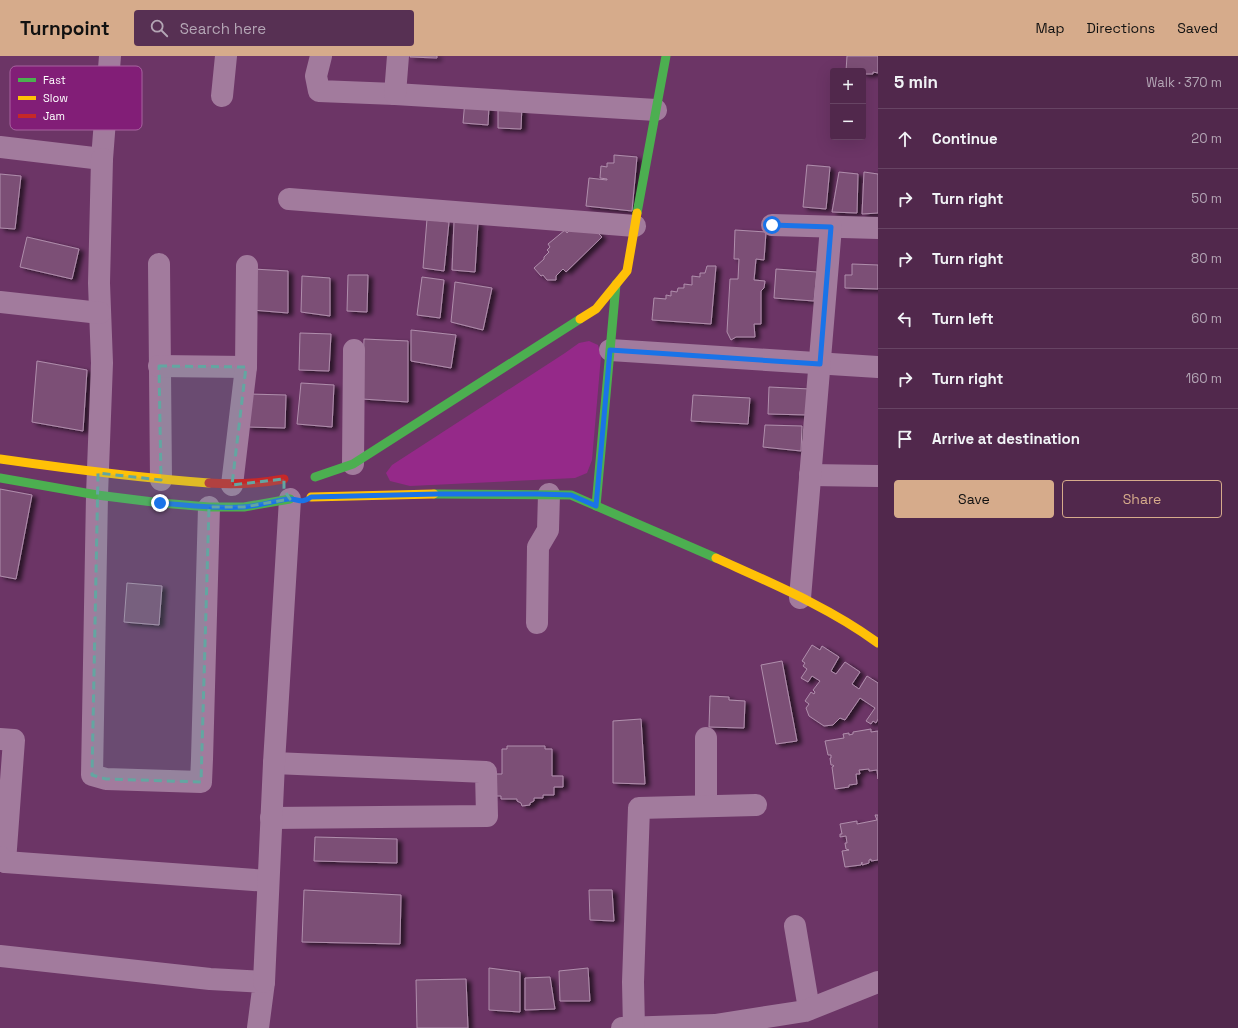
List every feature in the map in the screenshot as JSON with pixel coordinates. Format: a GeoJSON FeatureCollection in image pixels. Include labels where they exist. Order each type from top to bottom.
{"type":"FeatureCollection","features":[{"type":"Feature","properties":{"kind":"street"},"geometry":{"type":"LineString","coordinates":[[109,66],[110,56]]}},
{"type":"Feature","properties":{"kind":"street"},"geometry":{"type":"LineString","coordinates":[[222,96],[226,56]]}},
{"type":"Feature","properties":{"kind":"street"},"geometry":{"type":"LineString","coordinates":[[321,56],[316,76],[319,91],[395,94],[656,110]]}},
{"type":"Feature","properties":{"kind":"street"},"geometry":{"type":"LineString","coordinates":[[395,94],[398,56]]}},
{"type":"Feature","properties":{"kind":"street"},"geometry":{"type":"LineString","coordinates":[[315,477],[353,464],[596,309],[627,271],[666,56]]}},
{"type":"Feature","properties":{"kind":"street"},"geometry":{"type":"LineString","coordinates":[[104,130],[102,159],[99,283],[102,363],[97,495],[92,775],[106,779],[201,782],[209,507]]}},
{"type":"Feature","properties":{"kind":"street"},"geometry":{"type":"LineString","coordinates":[[0,148],[102,159]]}},
{"type":"Feature","properties":{"kind":"street"},"geometry":{"type":"LineString","coordinates":[[289,199],[635,226]]}},
{"type":"Feature","properties":{"kind":"street"},"geometry":{"type":"LineString","coordinates":[[772,225],[878,228]]}},
{"type":"Feature","properties":{"kind":"street"},"geometry":{"type":"LineString","coordinates":[[800,598],[831,227]]}},
{"type":"Feature","properties":{"kind":"street"},"geometry":{"type":"LineString","coordinates":[[158,264],[160,480]]}},
{"type":"Feature","properties":{"kind":"street"},"geometry":{"type":"LineString","coordinates":[[232,485],[246,367],[247,266]]}},
{"type":"Feature","properties":{"kind":"street"},"geometry":{"type":"LineString","coordinates":[[596,506],[616,284]]}},
{"type":"Feature","properties":{"kind":"street"},"geometry":{"type":"LineString","coordinates":[[0,302],[100,313]]}},
{"type":"Feature","properties":{"kind":"street"},"geometry":{"type":"LineString","coordinates":[[353,464],[354,350]]}},
{"type":"Feature","properties":{"kind":"street"},"geometry":{"type":"LineString","coordinates":[[610,350],[878,367]]}},
{"type":"Feature","properties":{"kind":"street"},"geometry":{"type":"LineString","coordinates":[[159,366],[246,367]]}},
{"type":"Feature","properties":{"kind":"street"},"geometry":{"type":"LineString","coordinates":[[0,459],[160,480],[232,485],[258,484],[295,492],[571,495],[779,586],[860,630],[878,643]]}},
{"type":"Feature","properties":{"kind":"street"},"geometry":{"type":"LineString","coordinates":[[0,478],[97,495],[160,503],[209,507],[244,507],[295,492],[317,488],[315,477],[307,469]]}},
{"type":"Feature","properties":{"kind":"street"},"geometry":{"type":"LineString","coordinates":[[258,1028],[264,982],[274,763],[295,492],[291,470]]}},
{"type":"Feature","properties":{"kind":"street"},"geometry":{"type":"LineString","coordinates":[[810,475],[878,476]]}},
{"type":"Feature","properties":{"kind":"street"},"geometry":{"type":"LineString","coordinates":[[537,623],[538,547],[548,530],[549,494]]}},
{"type":"Feature","properties":{"kind":"street"},"geometry":{"type":"LineString","coordinates":[[706,738],[706,806]]}},
{"type":"Feature","properties":{"kind":"street"},"geometry":{"type":"LineString","coordinates":[[0,739],[14,740],[2,860],[268,881]]}},
{"type":"Feature","properties":{"kind":"street"},"geometry":{"type":"LineString","coordinates":[[271,818],[487,816],[486,772],[274,763]]}},
{"type":"Feature","properties":{"kind":"street"},"geometry":{"type":"LineString","coordinates":[[634,1028],[633,982],[638,808],[756,805]]}},
{"type":"Feature","properties":{"kind":"street"},"geometry":{"type":"LineString","coordinates":[[795,926],[809,1009]]}},
{"type":"Feature","properties":{"kind":"street"},"geometry":{"type":"LineString","coordinates":[[0,956],[210,979],[264,982]]}},
{"type":"Feature","properties":{"kind":"street"},"geometry":{"type":"LineString","coordinates":[[622,1028],[715,1025],[805,1011],[878,982]]}},
{"type":"Feature","properties":{"kind":"highlighted area"},"geometry":{"type":"Polygon","coordinates":[[[159,366],[246,367],[232,485],[284,479],[284,490],[290,499],[244,507],[209,507],[201,782],[106,779],[92,775],[98,473],[161,480],[159,366]]]}},
{"type":"Feature","properties":{"kind":"shaded area"},"geometry":{"type":"Polygon","coordinates":[[[589,341],[598,345],[601,356],[592,460],[587,473],[575,478],[410,486],[390,481],[386,473],[392,465],[579,343],[589,341]]]}},
{"type":"Feature","properties":{"kind":"building"},"geometry":{"type":"Polygon","coordinates":[[[437,56],[437,58],[410,57],[437,56]]]}},
{"type":"Feature","properties":{"kind":"building"},"geometry":{"type":"Polygon","coordinates":[[[847,56],[878,56],[878,73],[873,72],[873,74],[866,74],[866,68],[846,68],[847,56]]]}},
{"type":"Feature","properties":{"kind":"building"},"geometry":{"type":"Polygon","coordinates":[[[465,100],[489,106],[488,125],[463,123],[465,100]]]}},
{"type":"Feature","properties":{"kind":"building"},"geometry":{"type":"Polygon","coordinates":[[[522,104],[521,129],[498,128],[498,109],[522,104]]]}},
{"type":"Feature","properties":{"kind":"building"},"geometry":{"type":"Polygon","coordinates":[[[614,155],[637,157],[632,211],[586,206],[589,178],[607,180],[600,178],[601,166],[607,167],[607,163],[614,163],[614,155]]]}},
{"type":"Feature","properties":{"kind":"building"},"geometry":{"type":"Polygon","coordinates":[[[807,165],[830,167],[826,209],[803,207],[807,165]]]}},
{"type":"Feature","properties":{"kind":"building"},"geometry":{"type":"Polygon","coordinates":[[[839,172],[858,174],[857,213],[832,212],[839,172]]]}},
{"type":"Feature","properties":{"kind":"building"},"geometry":{"type":"Polygon","coordinates":[[[864,172],[878,174],[878,213],[862,214],[864,172]]]}},
{"type":"Feature","properties":{"kind":"building"},"geometry":{"type":"Polygon","coordinates":[[[0,174],[21,176],[15,229],[0,228],[0,174]]]}},
{"type":"Feature","properties":{"kind":"building"},"geometry":{"type":"Polygon","coordinates":[[[427,219],[449,222],[444,271],[423,268],[427,219]]]}},
{"type":"Feature","properties":{"kind":"building"},"geometry":{"type":"Polygon","coordinates":[[[454,222],[478,223],[475,272],[452,270],[454,222]]]}},
{"type":"Feature","properties":{"kind":"building"},"geometry":{"type":"Polygon","coordinates":[[[591,226],[602,237],[566,272],[563,269],[556,276],[556,280],[547,280],[534,268],[549,252],[547,250],[550,247],[548,244],[565,230],[567,233],[572,228],[591,226]]]}},
{"type":"Feature","properties":{"kind":"building"},"geometry":{"type":"Polygon","coordinates":[[[735,230],[766,232],[764,260],[756,259],[754,280],[765,281],[764,288],[761,291],[761,324],[754,324],[755,337],[736,337],[731,340],[727,332],[730,279],[738,279],[739,259],[734,259],[735,230]]]}},
{"type":"Feature","properties":{"kind":"building"},"geometry":{"type":"Polygon","coordinates":[[[27,237],[79,249],[72,279],[20,267],[27,237]]]}},
{"type":"Feature","properties":{"kind":"building"},"geometry":{"type":"Polygon","coordinates":[[[852,264],[878,265],[878,289],[845,288],[845,275],[852,275],[852,264]]]}},
{"type":"Feature","properties":{"kind":"building"},"geometry":{"type":"Polygon","coordinates":[[[707,266],[716,266],[711,324],[652,320],[654,298],[666,299],[666,295],[671,296],[671,291],[677,292],[678,288],[684,288],[684,284],[692,285],[692,276],[700,277],[700,273],[705,273],[707,266]]]}},
{"type":"Feature","properties":{"kind":"building"},"geometry":{"type":"Polygon","coordinates":[[[253,269],[288,271],[288,313],[252,310],[253,269]]]}},
{"type":"Feature","properties":{"kind":"building"},"geometry":{"type":"Polygon","coordinates":[[[776,269],[817,272],[814,301],[774,298],[776,269]]]}},
{"type":"Feature","properties":{"kind":"building"},"geometry":{"type":"Polygon","coordinates":[[[348,275],[368,275],[367,312],[347,311],[348,275]]]}},
{"type":"Feature","properties":{"kind":"building"},"geometry":{"type":"Polygon","coordinates":[[[302,276],[330,278],[330,316],[301,312],[302,276]]]}},
{"type":"Feature","properties":{"kind":"building"},"geometry":{"type":"Polygon","coordinates":[[[422,277],[444,280],[440,318],[417,315],[422,277]]]}},
{"type":"Feature","properties":{"kind":"building"},"geometry":{"type":"Polygon","coordinates":[[[455,282],[492,288],[483,330],[451,322],[455,282]]]}},
{"type":"Feature","properties":{"kind":"building"},"geometry":{"type":"Polygon","coordinates":[[[411,330],[456,335],[451,368],[411,361],[411,330]]]}},
{"type":"Feature","properties":{"kind":"building"},"geometry":{"type":"Polygon","coordinates":[[[300,333],[331,334],[329,371],[299,370],[300,333]]]}},
{"type":"Feature","properties":{"kind":"building"},"geometry":{"type":"Polygon","coordinates":[[[364,339],[408,341],[408,402],[362,399],[364,339]]]}},
{"type":"Feature","properties":{"kind":"building"},"geometry":{"type":"Polygon","coordinates":[[[37,361],[87,370],[83,431],[32,422],[37,361]]]}},
{"type":"Feature","properties":{"kind":"building"},"geometry":{"type":"Polygon","coordinates":[[[301,383],[334,385],[332,427],[297,424],[301,383]]]}},
{"type":"Feature","properties":{"kind":"building"},"geometry":{"type":"Polygon","coordinates":[[[769,387],[810,389],[809,415],[768,414],[769,387]]]}},
{"type":"Feature","properties":{"kind":"building"},"geometry":{"type":"Polygon","coordinates":[[[248,394],[286,395],[285,428],[247,427],[248,394]]]}},
{"type":"Feature","properties":{"kind":"building"},"geometry":{"type":"Polygon","coordinates":[[[693,395],[750,398],[748,424],[691,421],[693,395]]]}},
{"type":"Feature","properties":{"kind":"building"},"geometry":{"type":"Polygon","coordinates":[[[765,425],[802,426],[801,451],[763,447],[765,425]]]}},
{"type":"Feature","properties":{"kind":"building"},"geometry":{"type":"Polygon","coordinates":[[[0,489],[32,495],[16,579],[0,576],[0,489]]]}},
{"type":"Feature","properties":{"kind":"building"},"geometry":{"type":"Polygon","coordinates":[[[127,583],[162,586],[159,625],[124,622],[127,583]]]}},
{"type":"Feature","properties":{"kind":"building"},"geometry":{"type":"Polygon","coordinates":[[[812,645],[820,650],[822,646],[839,657],[831,671],[836,674],[845,662],[860,672],[852,684],[859,689],[867,676],[878,683],[878,719],[876,723],[873,721],[871,724],[866,721],[875,708],[860,698],[845,720],[840,718],[833,725],[824,726],[809,716],[806,708],[809,704],[805,701],[811,692],[814,694],[815,692],[813,690],[820,681],[812,676],[808,682],[801,678],[807,669],[803,666],[805,663],[802,661],[812,645]]]}},
{"type":"Feature","properties":{"kind":"building"},"geometry":{"type":"Polygon","coordinates":[[[782,661],[797,741],[776,744],[761,665],[782,661]]]}},
{"type":"Feature","properties":{"kind":"building"},"geometry":{"type":"Polygon","coordinates":[[[710,696],[729,697],[729,700],[745,701],[744,728],[709,727],[710,696]]]}},
{"type":"Feature","properties":{"kind":"building"},"geometry":{"type":"Polygon","coordinates":[[[641,719],[645,784],[613,783],[613,721],[641,719]]]}},
{"type":"Feature","properties":{"kind":"building"},"geometry":{"type":"Polygon","coordinates":[[[871,729],[871,732],[878,731],[878,779],[877,770],[859,770],[860,774],[856,774],[857,784],[835,789],[832,767],[834,766],[831,765],[831,755],[828,755],[825,741],[844,738],[843,734],[849,733],[849,735],[853,734],[853,732],[871,729]]]}},
{"type":"Feature","properties":{"kind":"building"},"geometry":{"type":"Polygon","coordinates":[[[507,746],[545,746],[545,749],[552,749],[552,776],[563,776],[563,787],[554,787],[554,795],[543,795],[543,798],[534,798],[534,801],[530,803],[530,805],[522,806],[517,799],[501,799],[501,796],[496,796],[490,774],[502,774],[502,749],[507,749],[507,746]]]}},
{"type":"Feature","properties":{"kind":"building"},"geometry":{"type":"Polygon","coordinates":[[[875,815],[878,815],[878,860],[871,861],[871,859],[869,860],[869,863],[862,865],[862,862],[861,865],[845,867],[842,851],[849,850],[846,849],[846,836],[840,837],[840,834],[842,834],[840,824],[857,821],[857,824],[877,820],[875,815]]]}},
{"type":"Feature","properties":{"kind":"building"},"geometry":{"type":"Polygon","coordinates":[[[315,837],[397,839],[397,863],[314,861],[315,837]]]}},
{"type":"Feature","properties":{"kind":"building"},"geometry":{"type":"Polygon","coordinates":[[[304,890],[401,895],[400,944],[302,942],[304,890]]]}},
{"type":"Feature","properties":{"kind":"building"},"geometry":{"type":"Polygon","coordinates":[[[589,890],[612,890],[614,921],[590,920],[589,890]]]}},
{"type":"Feature","properties":{"kind":"building"},"geometry":{"type":"Polygon","coordinates":[[[489,968],[520,972],[520,1012],[489,1010],[489,968]]]}},
{"type":"Feature","properties":{"kind":"building"},"geometry":{"type":"Polygon","coordinates":[[[588,968],[590,1001],[560,1001],[559,971],[588,968]]]}},
{"type":"Feature","properties":{"kind":"building"},"geometry":{"type":"Polygon","coordinates":[[[550,977],[555,1009],[525,1010],[525,978],[550,977]]]}},
{"type":"Feature","properties":{"kind":"building"},"geometry":{"type":"Polygon","coordinates":[[[466,979],[468,1028],[417,1028],[416,980],[466,979]]]}},
{"type":"Feature","properties":{"kind":"traffic: fast"},"geometry":{"type":"LineString","coordinates":[[637,213],[666,56]]}},
{"type":"Feature","properties":{"kind":"traffic: fast"},"geometry":{"type":"LineString","coordinates":[[596,506],[616,284]]}},
{"type":"Feature","properties":{"kind":"traffic: fast"},"geometry":{"type":"LineString","coordinates":[[315,477],[353,464],[580,319]]}},
{"type":"Feature","properties":{"kind":"traffic: fast"},"geometry":{"type":"LineString","coordinates":[[0,478],[97,495],[209,507],[244,507],[290,499]]}},
{"type":"Feature","properties":{"kind":"traffic: fast"},"geometry":{"type":"LineString","coordinates":[[434,494],[571,495],[716,558]]}},
{"type":"Feature","properties":{"kind":"traffic: slow"},"geometry":{"type":"LineString","coordinates":[[580,319],[596,309],[627,271],[637,213]]}},
{"type":"Feature","properties":{"kind":"traffic: slow"},"geometry":{"type":"LineString","coordinates":[[0,459],[104,473],[209,483]]}},
{"type":"Feature","properties":{"kind":"traffic: slow"},"geometry":{"type":"LineString","coordinates":[[311,497],[434,494]]}},
{"type":"Feature","properties":{"kind":"traffic: slow"},"geometry":{"type":"LineString","coordinates":[[716,558],[779,586],[820,607],[840,618],[878,643]]}},
{"type":"Feature","properties":{"kind":"traffic: jam"},"geometry":{"type":"LineString","coordinates":[[209,483],[247,484],[284,479]]}},
{"type":"Feature","properties":{"kind":"route"},"geometry":{"type":"LineString","coordinates":[[160,503],[209,507],[244,507],[290,499],[301,502],[311,497],[437,494],[537,494],[571,495],[596,506],[610,350],[820,364],[831,227],[772,225]]}}]}
